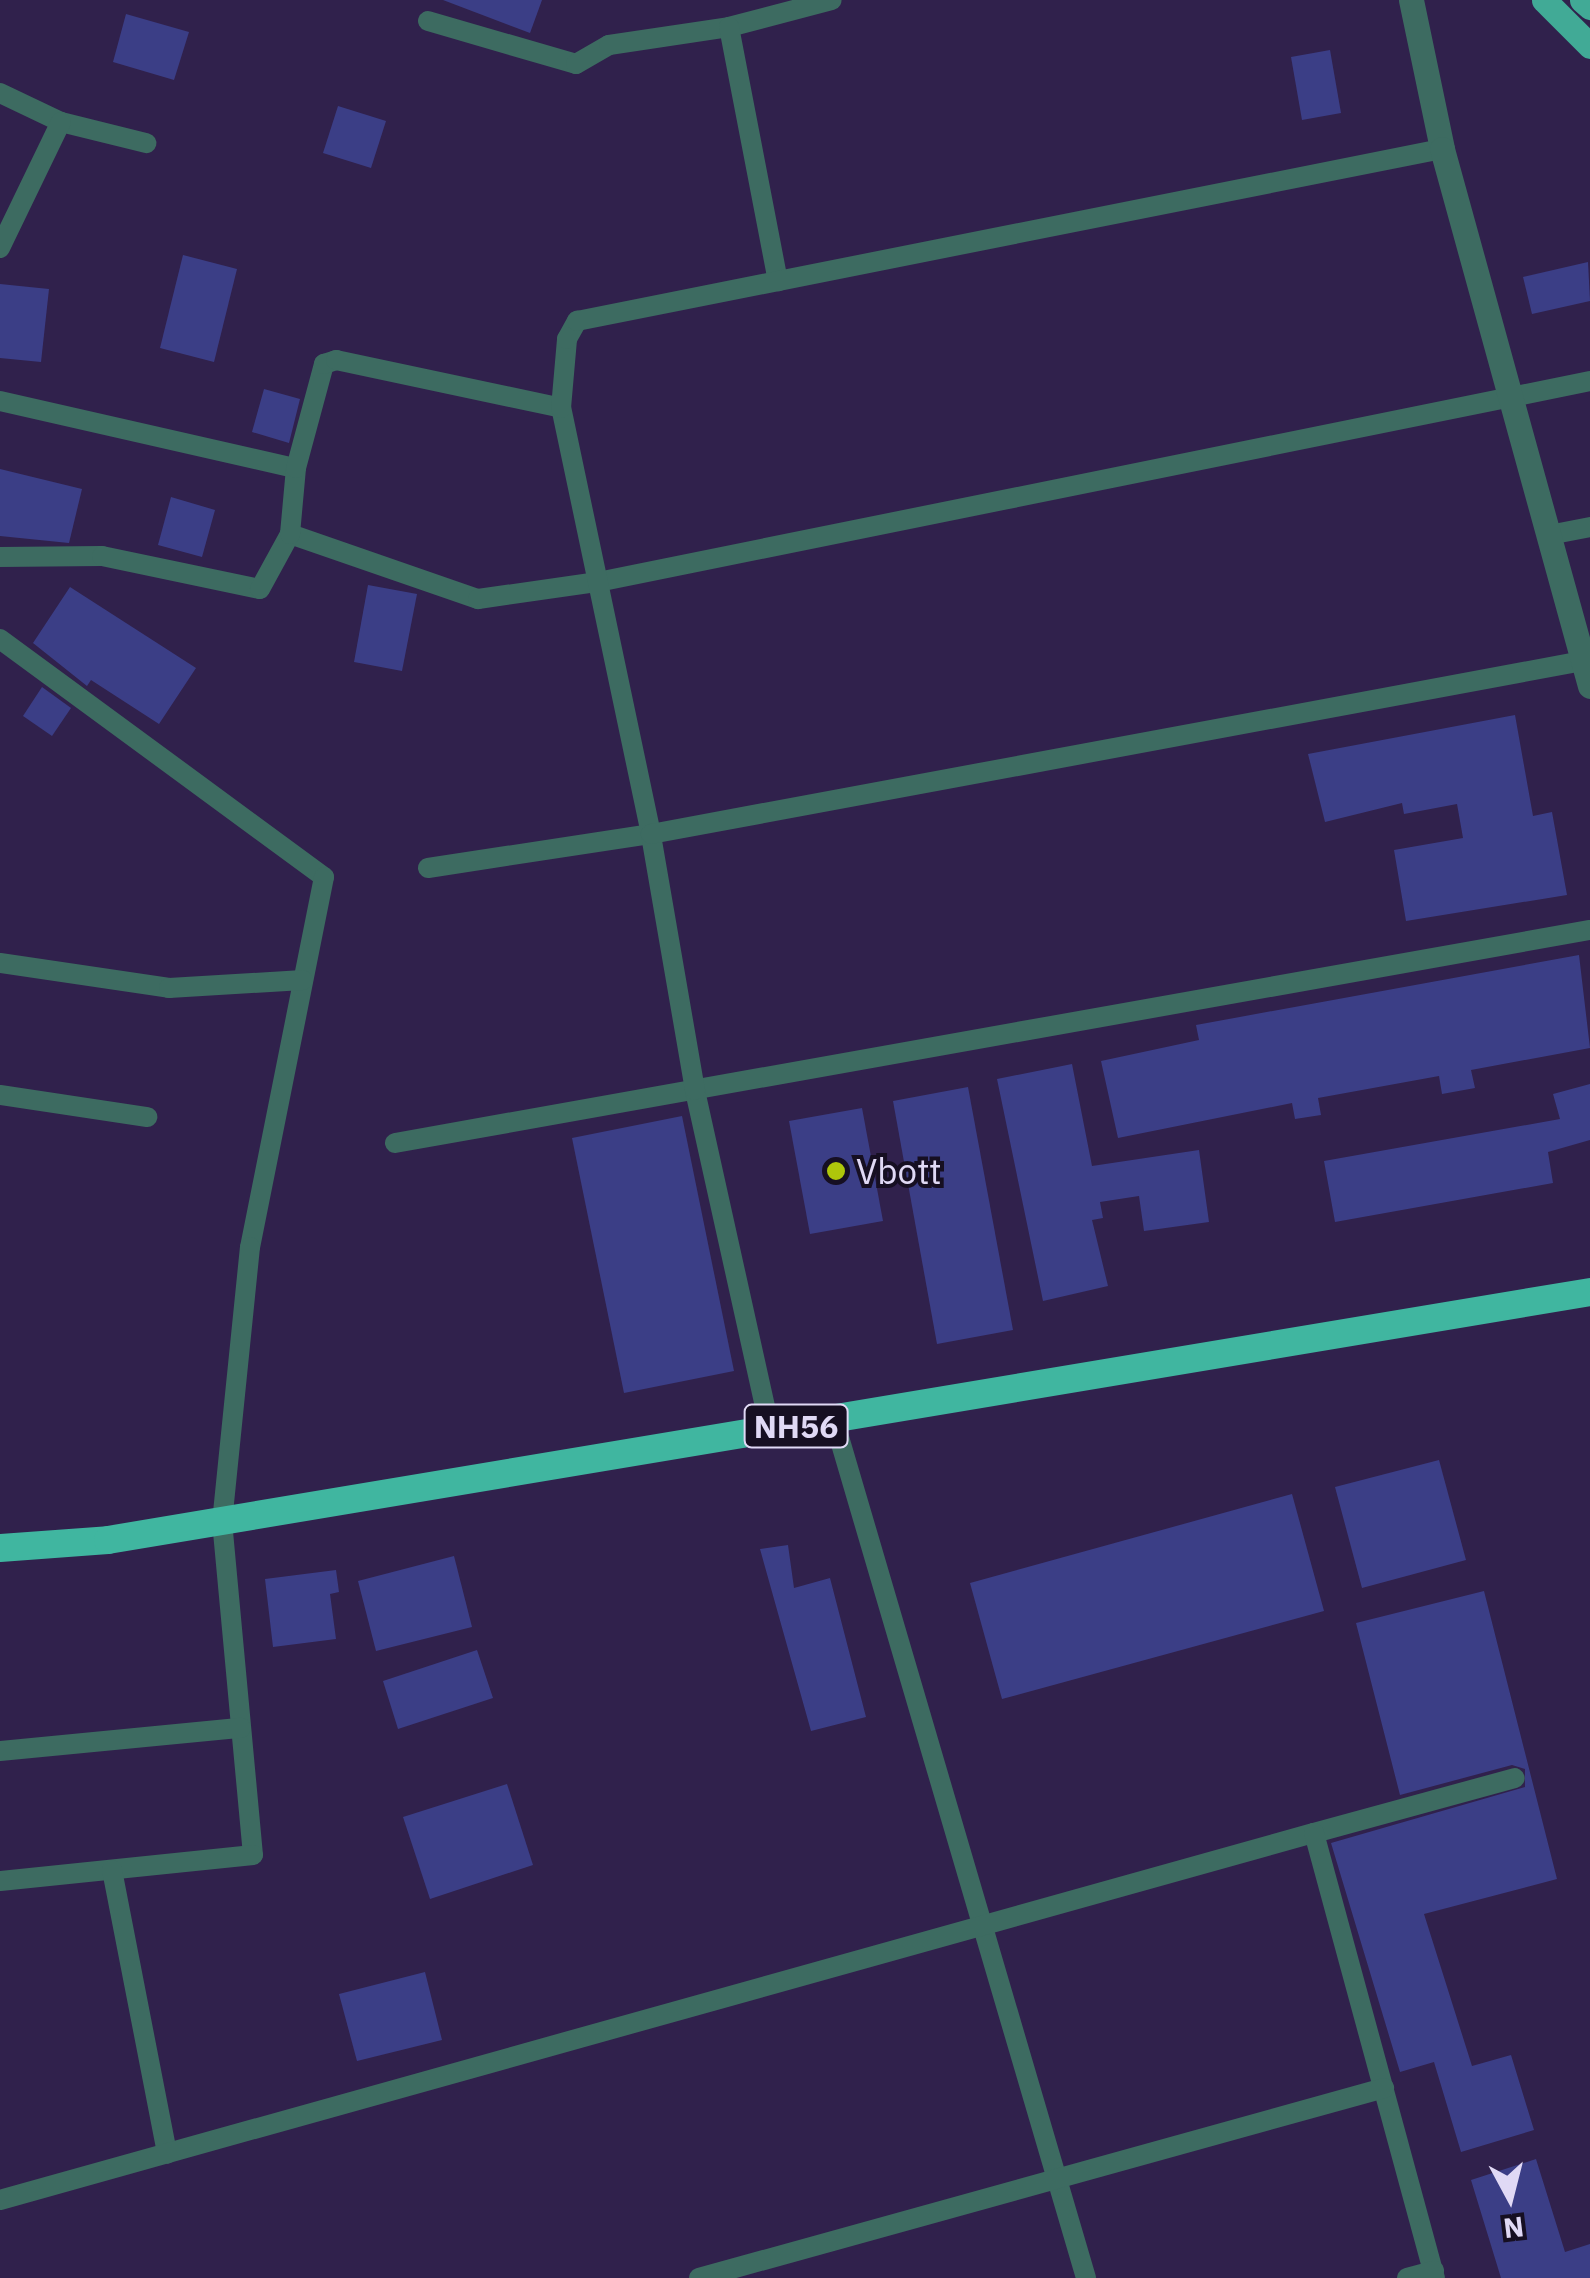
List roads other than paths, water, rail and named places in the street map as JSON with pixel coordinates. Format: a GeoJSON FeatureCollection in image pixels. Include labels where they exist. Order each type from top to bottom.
{"type":"FeatureCollection","features":[{"type":"Feature","properties":{"kind":"highway","name":"NH56"},"geometry":{"type":"LineString","coordinates":[[0,1548],[222,1521],[1590,1292]]}},
{"type":"Feature","properties":{"kind":"main road"},"geometry":{"type":"LineString","coordinates":[[1544,0],[1590,46]]}},
{"type":"Feature","properties":{"kind":"main road"},"geometry":{"type":"LineString","coordinates":[[1582,0],[1590,8]]}},
{"type":"Feature","properties":{"kind":"street"},"geometry":{"type":"LineString","coordinates":[[428,21],[576,64],[609,45],[729,27],[832,0]]}},
{"type":"Feature","properties":{"kind":"street"},"geometry":{"type":"LineString","coordinates":[[428,868],[651,834],[1587,673],[1442,149],[1411,0]]}},
{"type":"Feature","properties":{"kind":"street"},"geometry":{"type":"LineString","coordinates":[[729,27],[778,281]]}},
{"type":"Feature","properties":{"kind":"street"},"geometry":{"type":"LineString","coordinates":[[0,94],[61,122],[146,143]]}},
{"type":"Feature","properties":{"kind":"street"},"geometry":{"type":"LineString","coordinates":[[0,248],[61,122]]}},
{"type":"Feature","properties":{"kind":"street"},"geometry":{"type":"LineString","coordinates":[[770,1430],[696,1090],[651,834],[561,408],[567,339],[576,321],[1442,149]]}},
{"type":"Feature","properties":{"kind":"street"},"geometry":{"type":"LineString","coordinates":[[0,557],[102,556],[260,589],[290,534],[296,468],[324,364],[336,360],[561,408]]}},
{"type":"Feature","properties":{"kind":"street"},"geometry":{"type":"LineString","coordinates":[[290,534],[478,599],[598,582],[1590,381]]}},
{"type":"Feature","properties":{"kind":"street"},"geometry":{"type":"LineString","coordinates":[[0,401],[296,468]]}},
{"type":"Feature","properties":{"kind":"street"},"geometry":{"type":"LineString","coordinates":[[1548,535],[1590,528]]}},
{"type":"Feature","properties":{"kind":"street"},"geometry":{"type":"LineString","coordinates":[[0,638],[324,877],[250,1247],[222,1521],[253,1856],[0,1881]]}},
{"type":"Feature","properties":{"kind":"street"},"geometry":{"type":"LineString","coordinates":[[395,1144],[1590,930]]}},
{"type":"Feature","properties":{"kind":"street"},"geometry":{"type":"LineString","coordinates":[[0,963],[169,988],[303,980]]}},
{"type":"Feature","properties":{"kind":"street"},"geometry":{"type":"LineString","coordinates":[[0,1095],[147,1117]]}},
{"type":"Feature","properties":{"kind":"street"},"geometry":{"type":"LineString","coordinates":[[834,1420],[987,1926],[1086,2278]]}},
{"type":"Feature","properties":{"kind":"street"},"geometry":{"type":"LineString","coordinates":[[0,1751],[241,1728]]}},
{"type":"Feature","properties":{"kind":"street"},"geometry":{"type":"LineString","coordinates":[[0,2200],[1515,1778]]}},
{"type":"Feature","properties":{"kind":"street"},"geometry":{"type":"LineString","coordinates":[[1314,1833],[1434,2274],[1407,2278]]}},
{"type":"Feature","properties":{"kind":"street"},"geometry":{"type":"LineString","coordinates":[[112,1870],[168,2154]]}},
{"type":"Feature","properties":{"kind":"street"},"geometry":{"type":"LineString","coordinates":[[710,2276],[1384,2088]]}},
{"type":"Feature","properties":{"kind":"place","name":"Vbott"},"geometry":{"type":"Point","coordinates":[836,1171]}}]}
